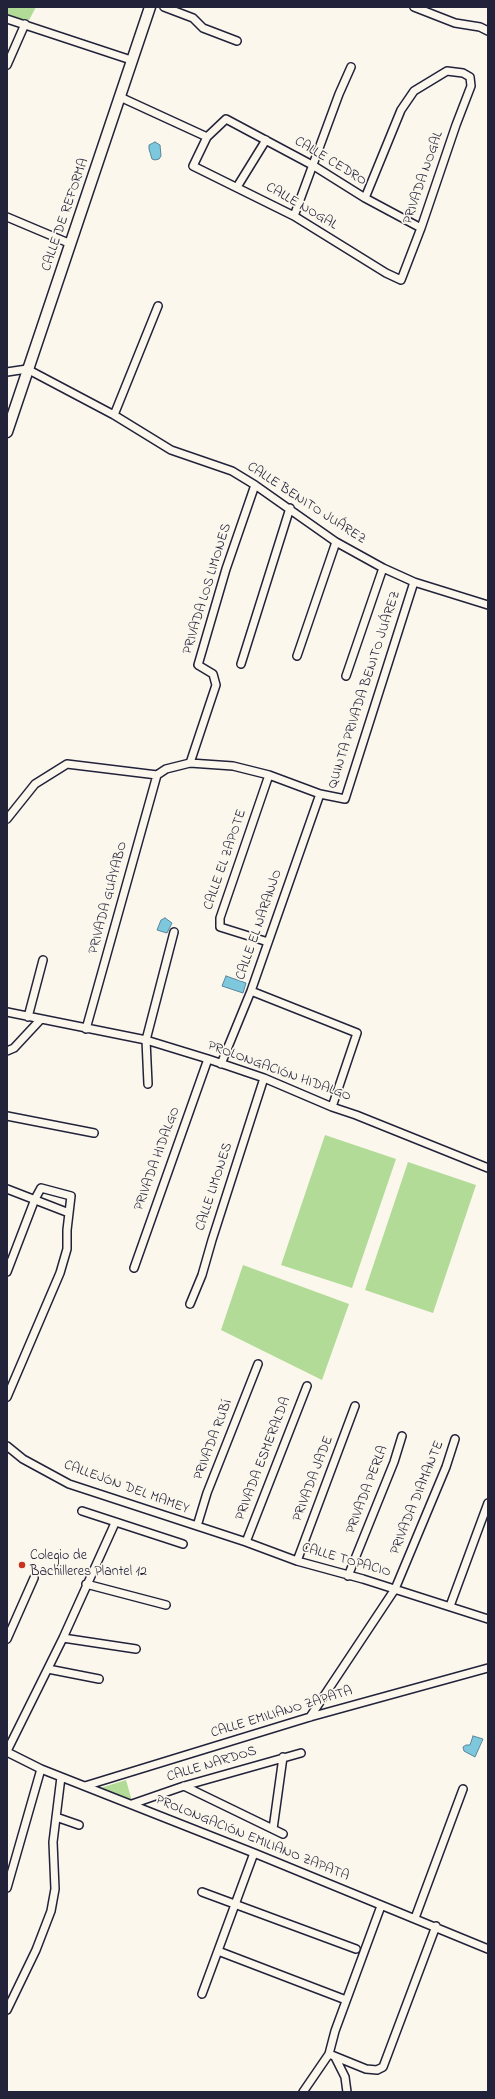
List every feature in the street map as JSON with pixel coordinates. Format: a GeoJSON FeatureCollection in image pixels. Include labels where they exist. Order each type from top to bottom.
{"type":"FeatureCollection","features":[{"type":"Feature","properties":{"kind":"main road","name":"CALLE DE REFORMA"},"geometry":{"type":"LineString","coordinates":[[7,432],[27,369],[72,244],[131,60],[150,7]]}},
{"type":"Feature","properties":{"kind":"street"},"geometry":{"type":"LineString","coordinates":[[164,7],[193,18],[203,28],[237,41]]}},
{"type":"Feature","properties":{"kind":"street"},"geometry":{"type":"LineString","coordinates":[[418,8],[455,23],[480,27],[488,31]]}},
{"type":"Feature","properties":{"kind":"street"},"geometry":{"type":"LineString","coordinates":[[7,19],[131,60]]}},
{"type":"Feature","properties":{"kind":"street"},"geometry":{"type":"LineString","coordinates":[[7,65],[25,24]]}},
{"type":"Feature","properties":{"kind":"street"},"geometry":{"type":"LineString","coordinates":[[294,216],[314,166],[339,94],[351,67]]}},
{"type":"Feature","properties":{"kind":"street","name":"PRIVADA NOGAL"},"geometry":{"type":"LineString","coordinates":[[365,198],[401,110],[414,91],[447,71],[463,73],[470,77],[471,86],[401,280],[393,277]]}},
{"type":"Feature","properties":{"kind":"street"},"geometry":{"type":"LineString","coordinates":[[120,97],[208,137]]}},
{"type":"Feature","properties":{"kind":"street","name":"CALLE CEDRO"},"geometry":{"type":"LineString","coordinates":[[208,137],[226,119],[314,166],[365,198],[421,228]]}},
{"type":"Feature","properties":{"kind":"street","name":"CALLE NOGAL"},"geometry":{"type":"LineString","coordinates":[[208,137],[193,166],[294,216],[393,277]]}},
{"type":"Feature","properties":{"kind":"street"},"geometry":{"type":"LineString","coordinates":[[237,187],[266,140]]}},
{"type":"Feature","properties":{"kind":"street"},"geometry":{"type":"LineString","coordinates":[[7,217],[72,244]]}},
{"type":"Feature","properties":{"kind":"street"},"geometry":{"type":"LineString","coordinates":[[114,415],[158,306]]}},
{"type":"Feature","properties":{"kind":"street"},"geometry":{"type":"LineString","coordinates":[[7,372],[27,369]]}},
{"type":"Feature","properties":{"kind":"street","name":"CALLE BENITO JUÁREZ"},"geometry":{"type":"LineString","coordinates":[[27,369],[114,415],[171,450],[232,471],[290,508],[336,542],[383,568],[414,582],[488,606]]}},
{"type":"Feature","properties":{"kind":"street","name":"PRIVADA LOS LIMONES"},"geometry":{"type":"LineString","coordinates":[[190,763],[216,685],[213,674],[198,665],[226,569],[255,485]]}},
{"type":"Feature","properties":{"kind":"street"},"geometry":{"type":"LineString","coordinates":[[241,664],[290,508]]}},
{"type":"Feature","properties":{"kind":"street"},"geometry":{"type":"LineString","coordinates":[[297,656],[336,542]]}},
{"type":"Feature","properties":{"kind":"street"},"geometry":{"type":"LineString","coordinates":[[346,676],[383,568]]}},
{"type":"Feature","properties":{"kind":"street","name":"QUINTA PRIVADA BENITO JUÁREZ"},"geometry":{"type":"LineString","coordinates":[[320,794],[345,799],[414,582]]}},
{"type":"Feature","properties":{"kind":"street"},"geometry":{"type":"LineString","coordinates":[[7,819],[35,784],[67,764],[157,775],[166,769],[190,763],[233,766],[269,776],[320,794]]}},
{"type":"Feature","properties":{"kind":"street","name":"PRIVADA GUAYABO"},"geometry":{"type":"LineString","coordinates":[[86,1029],[157,775]]}},
{"type":"Feature","properties":{"kind":"street","name":"CALLE EL ZAPOTE"},"geometry":{"type":"LineString","coordinates":[[268,942],[220,927],[220,918],[269,776]]}},
{"type":"Feature","properties":{"kind":"street","name":"CALLE EL NARANJO"},"geometry":{"type":"LineString","coordinates":[[221,1064],[251,992],[320,794]]}},
{"type":"Feature","properties":{"kind":"street"},"geometry":{"type":"LineString","coordinates":[[148,1084],[146,1040],[174,932]]}},
{"type":"Feature","properties":{"kind":"street"},"geometry":{"type":"LineString","coordinates":[[28,1017],[43,960]]}},
{"type":"Feature","properties":{"kind":"street"},"geometry":{"type":"LineString","coordinates":[[251,992],[357,1033],[332,1107]]}},
{"type":"Feature","properties":{"kind":"street","name":"PROLONGACIÓN HIDALGO"},"geometry":{"type":"LineString","coordinates":[[7,1012],[146,1040],[208,1059],[264,1078],[332,1107],[356,1115],[488,1168]]}},
{"type":"Feature","properties":{"kind":"street"},"geometry":{"type":"LineString","coordinates":[[7,1052],[14,1048],[40,1019]]}},
{"type":"Feature","properties":{"kind":"street","name":"PRIVADA HIDALGO"},"geometry":{"type":"LineString","coordinates":[[134,1268],[208,1059]]}},
{"type":"Feature","properties":{"kind":"street","name":"CALLE LIMONES"},"geometry":{"type":"LineString","coordinates":[[190,1304],[202,1275],[264,1078]]}},
{"type":"Feature","properties":{"kind":"street"},"geometry":{"type":"LineString","coordinates":[[7,1116],[94,1133]]}},
{"type":"Feature","properties":{"kind":"street"},"geometry":{"type":"LineString","coordinates":[[7,1272],[35,1199],[41,1188],[71,1196],[67,1249],[60,1273],[7,1397]]}},
{"type":"Feature","properties":{"kind":"street"},"geometry":{"type":"LineString","coordinates":[[7,1189],[69,1213]]}},
{"type":"Feature","properties":{"kind":"street","name":"PRIVADA RUBÍ"},"geometry":{"type":"LineString","coordinates":[[197,1526],[207,1493],[258,1364]]}},
{"type":"Feature","properties":{"kind":"street","name":"PRIVADA ESMERALDA"},"geometry":{"type":"LineString","coordinates":[[246,1542],[306,1386]]}},
{"type":"Feature","properties":{"kind":"street","name":"PRIVADA JADE"},"geometry":{"type":"LineString","coordinates":[[297,1561],[355,1406]]}},
{"type":"Feature","properties":{"kind":"street","name":"PRIVADA PERLA"},"geometry":{"type":"LineString","coordinates":[[348,1576],[394,1462],[402,1436]]}},
{"type":"Feature","properties":{"kind":"street","name":"PRIVADA DIAMANTE"},"geometry":{"type":"LineString","coordinates":[[310,1717],[395,1589],[446,1467],[455,1439]]}},
{"type":"Feature","properties":{"kind":"street","name":"CALLEJÓN DEL MAMEY"},"geometry":{"type":"LineString","coordinates":[[7,1446],[22,1459],[69,1484],[197,1526]]}},
{"type":"Feature","properties":{"kind":"street"},"geometry":{"type":"LineString","coordinates":[[450,1606],[488,1503]]}},
{"type":"Feature","properties":{"kind":"street"},"geometry":{"type":"LineString","coordinates":[[82,1511],[114,1523],[183,1544]]}},
{"type":"Feature","properties":{"kind":"street"},"geometry":{"type":"LineString","coordinates":[[7,1752],[63,1638],[114,1523]]}},
{"type":"Feature","properties":{"kind":"street","name":"CALLE TOPACIO"},"geometry":{"type":"LineString","coordinates":[[197,1526],[297,1561],[395,1589],[488,1619]]}},
{"type":"Feature","properties":{"kind":"street"},"geometry":{"type":"LineString","coordinates":[[7,1639],[34,1578]]}},
{"type":"Feature","properties":{"kind":"street"},"geometry":{"type":"LineString","coordinates":[[86,1584],[166,1605]]}},
{"type":"Feature","properties":{"kind":"street"},"geometry":{"type":"LineString","coordinates":[[63,1638],[136,1650]]}},
{"type":"Feature","properties":{"kind":"street","name":"CALLE EMILIANO ZAPATA"},"geometry":{"type":"LineString","coordinates":[[85,1786],[310,1717],[488,1668]]}},
{"type":"Feature","properties":{"kind":"street"},"geometry":{"type":"LineString","coordinates":[[48,1669],[99,1679]]}},
{"type":"Feature","properties":{"kind":"street","name":"PROLONGACIÓN EMILIANO ZAPATA"},"geometry":{"type":"LineString","coordinates":[[7,1752],[41,1769],[254,1853],[382,1906],[436,1926],[488,1949]]}},
{"type":"Feature","properties":{"kind":"street","name":"CALLE NARDOS"},"geometry":{"type":"LineString","coordinates":[[132,1804],[184,1786],[301,1753]]}},
{"type":"Feature","properties":{"kind":"street"},"geometry":{"type":"LineString","coordinates":[[273,1829],[283,1757]]}},
{"type":"Feature","properties":{"kind":"street"},"geometry":{"type":"LineString","coordinates":[[7,1888],[41,1769]]}},
{"type":"Feature","properties":{"kind":"street"},"geometry":{"type":"LineString","coordinates":[[7,2010],[36,1950],[51,1911],[55,1889],[53,1842],[62,1777]]}},
{"type":"Feature","properties":{"kind":"street"},"geometry":{"type":"LineString","coordinates":[[184,1786],[283,1834]]}},
{"type":"Feature","properties":{"kind":"street"},"geometry":{"type":"LineString","coordinates":[[415,1918],[462,1789]]}},
{"type":"Feature","properties":{"kind":"street"},"geometry":{"type":"LineString","coordinates":[[56,1817],[78,1825]]}},
{"type":"Feature","properties":{"kind":"street"},"geometry":{"type":"LineString","coordinates":[[202,1994],[254,1853]]}},
{"type":"Feature","properties":{"kind":"street"},"geometry":{"type":"LineString","coordinates":[[202,1892],[356,1949]]}},
{"type":"Feature","properties":{"kind":"street"},"geometry":{"type":"LineString","coordinates":[[303,2092],[332,2055],[346,2000],[382,1906]]}},
{"type":"Feature","properties":{"kind":"street"},"geometry":{"type":"LineString","coordinates":[[332,2055],[366,2068],[377,2070],[383,2067],[436,1926]]}},
{"type":"Feature","properties":{"kind":"street"},"geometry":{"type":"LineString","coordinates":[[218,1951],[346,2000]]}},
{"type":"Feature","properties":{"kind":"street"},"geometry":{"type":"LineString","coordinates":[[332,2055],[345,2077],[347,2092]]}},
{"type":"Feature","properties":{"kind":"green space"},"geometry":{"type":"Polygon","coordinates":[[[7,7],[36,7],[28,22],[7,16],[7,7]]]}},
{"type":"Feature","properties":{"kind":"green space"},"geometry":{"type":"Polygon","coordinates":[[[325,1135],[396,1159],[352,1288],[281,1265],[325,1135]]]}},
{"type":"Feature","properties":{"kind":"green space"},"geometry":{"type":"Polygon","coordinates":[[[408,1162],[476,1185],[433,1313],[365,1290],[408,1162]]]}},
{"type":"Feature","properties":{"kind":"green space"},"geometry":{"type":"Polygon","coordinates":[[[243,1265],[349,1304],[322,1380],[221,1330],[243,1265]]]}},
{"type":"Feature","properties":{"kind":"green space"},"geometry":{"type":"Polygon","coordinates":[[[126,1780],[132,1801],[100,1788],[126,1780]]]}},
{"type":"Feature","properties":{"kind":"water"},"geometry":{"type":"Polygon","coordinates":[[[155,142],[160,145],[161,156],[159,159],[155,160],[152,159],[149,145],[155,142]]]}},
{"type":"Feature","properties":{"kind":"water"},"geometry":{"type":"Polygon","coordinates":[[[165,918],[172,923],[167,933],[157,930],[161,920],[165,918]]]}},
{"type":"Feature","properties":{"kind":"water"},"geometry":{"type":"Polygon","coordinates":[[[226,976],[246,983],[243,993],[222,986],[226,976]]]}},
{"type":"Feature","properties":{"kind":"water"},"geometry":{"type":"Polygon","coordinates":[[[473,1736],[483,1739],[475,1757],[464,1751],[463,1747],[470,1745],[473,1736]]]}},
{"type":"Feature","properties":{"kind":"place","name":"Colegio de Bachilleres Plantel 12"},"geometry":{"type":"Point","coordinates":[22,1565]}}]}
